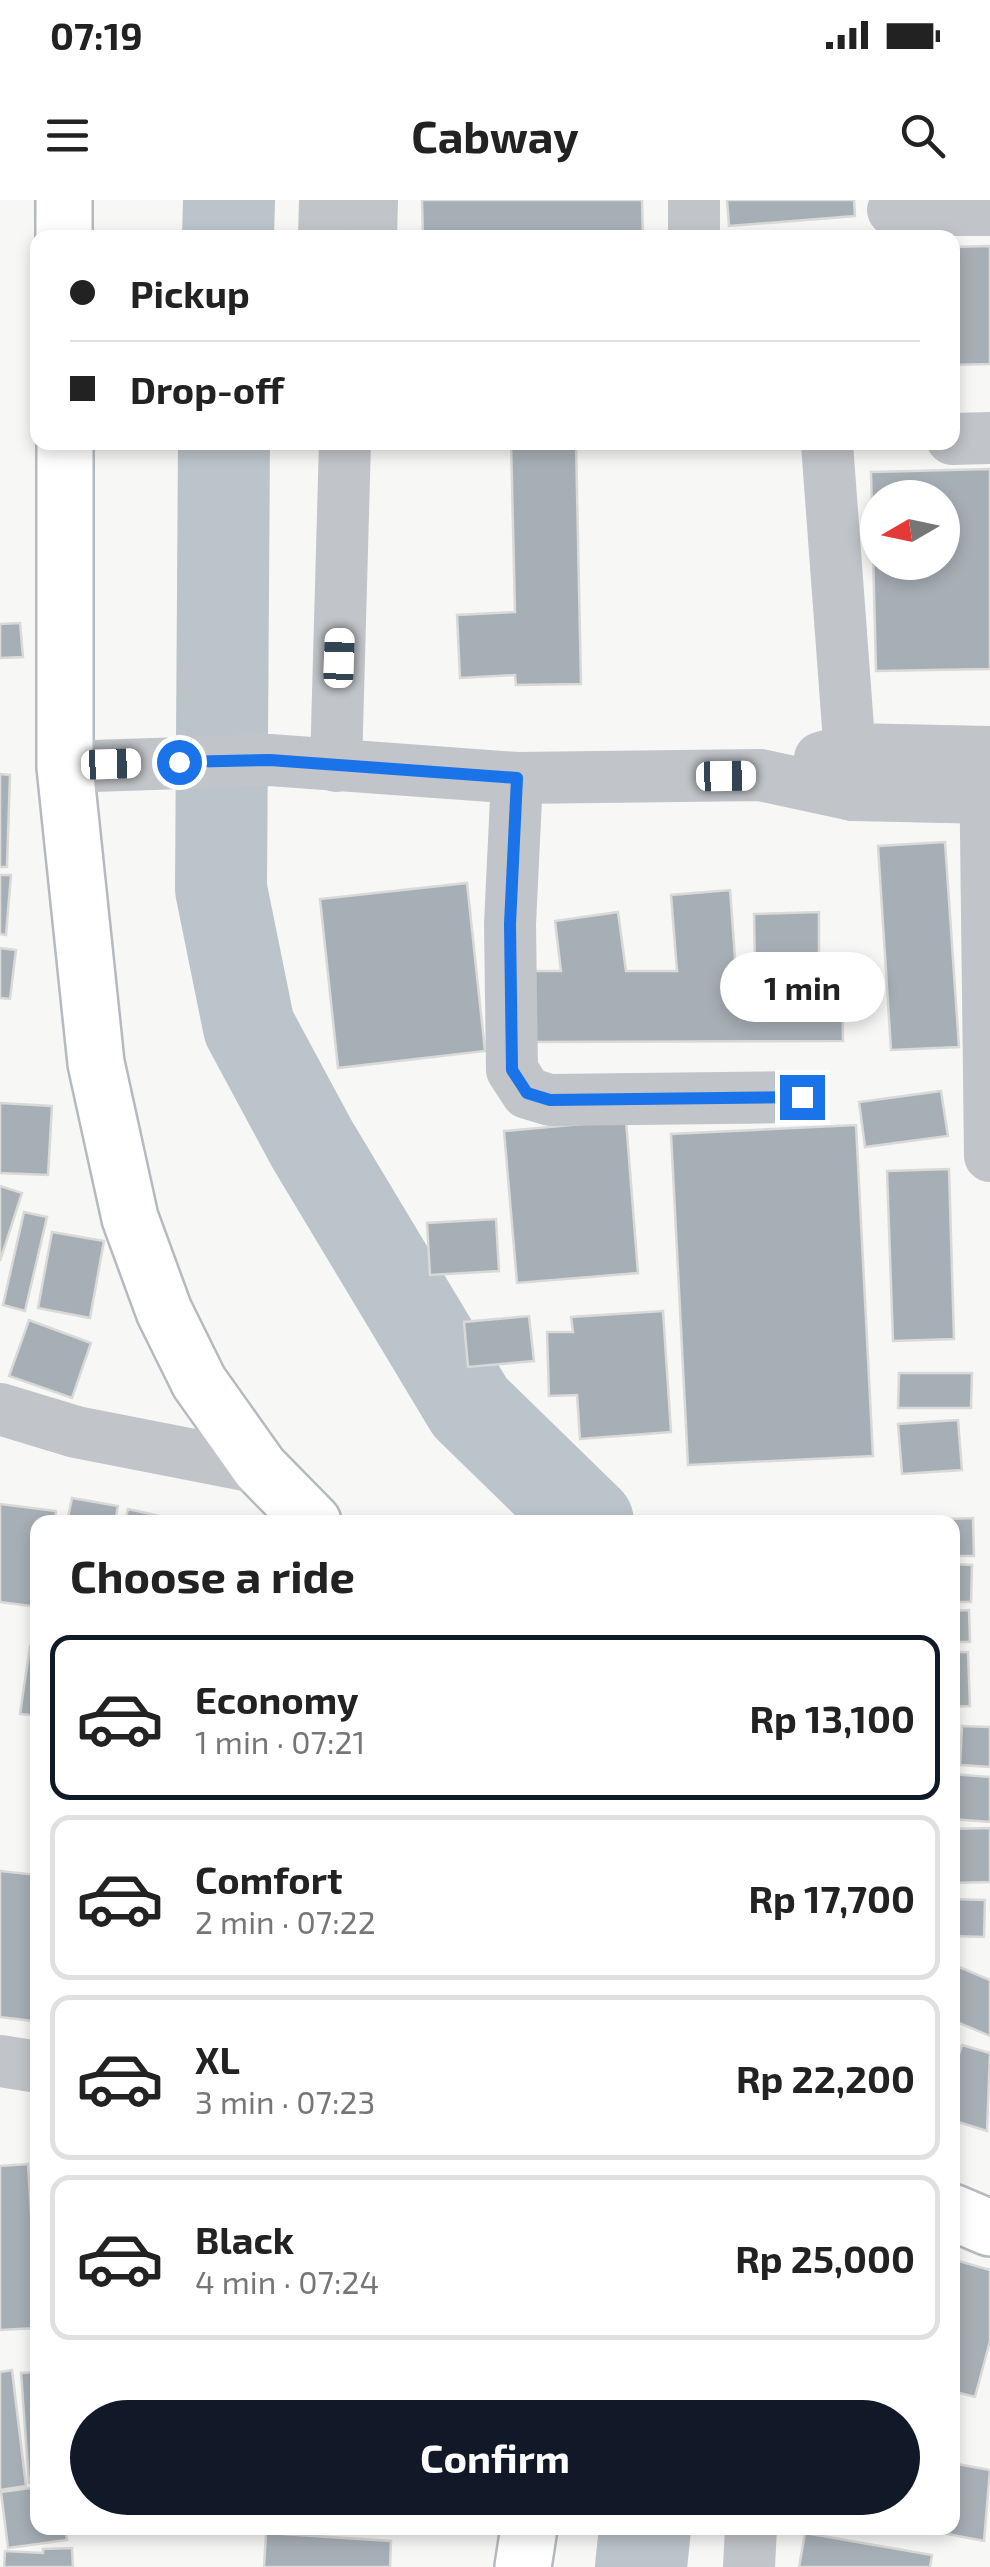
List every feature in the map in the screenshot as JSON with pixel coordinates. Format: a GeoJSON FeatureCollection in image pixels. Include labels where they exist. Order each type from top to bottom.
{"type":"FeatureCollection","features":[{"type":"Feature","properties":{"kind":"street"},"geometry":{"type":"LineString","coordinates":[[324,230],[325,200]]}},
{"type":"Feature","properties":{"kind":"street"},"geometry":{"type":"LineString","coordinates":[[371,230],[372,200]]}},
{"type":"Feature","properties":{"kind":"street"},"geometry":{"type":"LineString","coordinates":[[694,200],[694,230]]}},
{"type":"Feature","properties":{"kind":"street"},"geometry":{"type":"LineString","coordinates":[[892,216],[990,210]]}},
{"type":"Feature","properties":{"kind":"street"},"geometry":{"type":"LineString","coordinates":[[960,439],[990,438]]}},
{"type":"Feature","properties":{"kind":"street"},"geometry":{"type":"LineString","coordinates":[[66,450],[88,766],[96,1063],[130,1218],[164,1311],[199,1382],[260,1468],[306,1515]]}},
{"type":"Feature","properties":{"kind":"street"},"geometry":{"type":"LineString","coordinates":[[336,766],[345,450]]}},
{"type":"Feature","properties":{"kind":"street"},"geometry":{"type":"LineString","coordinates":[[827,450],[852,772]]}},
{"type":"Feature","properties":{"kind":"street"},"geometry":{"type":"LineString","coordinates":[[88,766],[248,760],[517,778],[852,772],[987,775],[990,1156]]}},
{"type":"Feature","properties":{"kind":"street"},"geometry":{"type":"LineString","coordinates":[[517,778],[510,924],[511,1046],[512,1070],[523,1089],[550,1100],[802,1097]]}},
{"type":"Feature","properties":{"kind":"street"},"geometry":{"type":"LineString","coordinates":[[0,1409],[76,1432],[260,1468]]}},
{"type":"Feature","properties":{"kind":"street"},"geometry":{"type":"LineString","coordinates":[[0,2061],[30,2065]]}},
{"type":"Feature","properties":{"kind":"street"},"geometry":{"type":"LineString","coordinates":[[960,2215],[990,2228]]}},
{"type":"Feature","properties":{"kind":"street"},"geometry":{"type":"LineString","coordinates":[[523,2567],[529,2535]]}},
{"type":"Feature","properties":{"kind":"street"},"geometry":{"type":"LineString","coordinates":[[749,2567],[751,2535]]}},
{"type":"Feature","properties":{"kind":"building"},"geometry":{"type":"Polygon","coordinates":[[[422,200],[642,200],[643,230],[423,230],[422,200]]]}},
{"type":"Feature","properties":{"kind":"building"},"geometry":{"type":"Polygon","coordinates":[[[727,200],[854,200],[855,216],[729,226],[727,200]]]}},
{"type":"Feature","properties":{"kind":"building"},"geometry":{"type":"Polygon","coordinates":[[[990,246],[990,364],[960,365],[960,247],[990,246]]]}},
{"type":"Feature","properties":{"kind":"building"},"geometry":{"type":"Polygon","coordinates":[[[511,450],[576,450],[581,684],[516,685],[515,675],[460,678],[457,615],[515,612],[511,450]]]}},
{"type":"Feature","properties":{"kind":"building"},"geometry":{"type":"Polygon","coordinates":[[[990,469],[990,669],[876,671],[874,580],[960,580],[960,480],[871,480],[871,472],[990,469]]]}},
{"type":"Feature","properties":{"kind":"building"},"geometry":{"type":"Polygon","coordinates":[[[20,623],[23,657],[0,658],[0,624],[20,623]]]}},
{"type":"Feature","properties":{"kind":"building"},"geometry":{"type":"Polygon","coordinates":[[[0,774],[10,775],[7,867],[0,867],[0,774]]]}},
{"type":"Feature","properties":{"kind":"building"},"geometry":{"type":"Polygon","coordinates":[[[945,842],[959,1047],[891,1050],[878,846],[945,842]]]}},
{"type":"Feature","properties":{"kind":"building"},"geometry":{"type":"Polygon","coordinates":[[[0,875],[11,875],[6,935],[0,934],[0,875]]]}},
{"type":"Feature","properties":{"kind":"building"},"geometry":{"type":"Polygon","coordinates":[[[467,883],[485,1051],[338,1068],[320,899],[467,883]]]}},
{"type":"Feature","properties":{"kind":"building"},"geometry":{"type":"Polygon","coordinates":[[[730,890],[736,971],[755,971],[754,914],[819,912],[819,970],[842,970],[843,1041],[522,1042],[522,971],[561,971],[555,921],[618,912],[626,971],[677,971],[671,895],[730,890]]]}},
{"type":"Feature","properties":{"kind":"building"},"geometry":{"type":"Polygon","coordinates":[[[0,948],[16,950],[10,999],[0,998],[0,948]]]}},
{"type":"Feature","properties":{"kind":"building"},"geometry":{"type":"Polygon","coordinates":[[[941,1091],[948,1136],[865,1147],[859,1102],[941,1091]]]}},
{"type":"Feature","properties":{"kind":"building"},"geometry":{"type":"Polygon","coordinates":[[[0,1103],[52,1106],[48,1175],[0,1173],[0,1103]]]}},
{"type":"Feature","properties":{"kind":"building"},"geometry":{"type":"Polygon","coordinates":[[[626,1120],[638,1273],[517,1283],[504,1131],[626,1120]]]}},
{"type":"Feature","properties":{"kind":"building"},"geometry":{"type":"Polygon","coordinates":[[[856,1125],[873,1456],[688,1465],[671,1134],[856,1125]]]}},
{"type":"Feature","properties":{"kind":"building"},"geometry":{"type":"Polygon","coordinates":[[[949,1169],[954,1339],[893,1341],[887,1171],[949,1169]]]}},
{"type":"Feature","properties":{"kind":"building"},"geometry":{"type":"Polygon","coordinates":[[[0,1186],[22,1193],[0,1261],[0,1186]]]}},
{"type":"Feature","properties":{"kind":"building"},"geometry":{"type":"Polygon","coordinates":[[[24,1212],[47,1217],[25,1311],[3,1305],[24,1212]]]}},
{"type":"Feature","properties":{"kind":"building"},"geometry":{"type":"Polygon","coordinates":[[[496,1219],[499,1271],[430,1275],[427,1223],[496,1219]]]}},
{"type":"Feature","properties":{"kind":"building"},"geometry":{"type":"Polygon","coordinates":[[[52,1232],[104,1241],[90,1318],[38,1308],[52,1232]]]}},
{"type":"Feature","properties":{"kind":"building"},"geometry":{"type":"Polygon","coordinates":[[[663,1311],[671,1432],[580,1439],[577,1395],[549,1396],[547,1332],[573,1332],[571,1317],[663,1311]]]}},
{"type":"Feature","properties":{"kind":"building"},"geometry":{"type":"Polygon","coordinates":[[[529,1316],[534,1361],[468,1367],[464,1322],[529,1316]]]}},
{"type":"Feature","properties":{"kind":"building"},"geometry":{"type":"Polygon","coordinates":[[[29,1320],[91,1343],[72,1398],[9,1376],[29,1320]]]}},
{"type":"Feature","properties":{"kind":"building"},"geometry":{"type":"Polygon","coordinates":[[[899,1373],[972,1373],[971,1408],[898,1408],[899,1373]]]}},
{"type":"Feature","properties":{"kind":"building"},"geometry":{"type":"Polygon","coordinates":[[[958,1420],[962,1470],[902,1474],[898,1424],[958,1420]]]}},
{"type":"Feature","properties":{"kind":"building"},"geometry":{"type":"Polygon","coordinates":[[[72,1498],[118,1506],[116,1515],[68,1515],[72,1498]]]}},
{"type":"Feature","properties":{"kind":"building"},"geometry":{"type":"Polygon","coordinates":[[[0,1504],[56,1511],[56,1515],[30,1515],[30,1606],[0,1602],[0,1504]]]}},
{"type":"Feature","properties":{"kind":"building"},"geometry":{"type":"Polygon","coordinates":[[[128,1509],[155,1515],[127,1515],[128,1509]]]}},
{"type":"Feature","properties":{"kind":"building"},"geometry":{"type":"Polygon","coordinates":[[[960,1518],[973,1518],[974,1556],[960,1556],[960,1518]]]}},
{"type":"Feature","properties":{"kind":"building"},"geometry":{"type":"Polygon","coordinates":[[[960,1564],[972,1565],[971,1602],[960,1602],[960,1564]]]}},
{"type":"Feature","properties":{"kind":"building"},"geometry":{"type":"Polygon","coordinates":[[[969,1610],[970,1642],[960,1642],[960,1611],[969,1610]]]}},
{"type":"Feature","properties":{"kind":"building"},"geometry":{"type":"Polygon","coordinates":[[[30,1646],[30,1715],[20,1714],[30,1646]]]}},
{"type":"Feature","properties":{"kind":"building"},"geometry":{"type":"Polygon","coordinates":[[[960,1652],[968,1652],[970,1706],[960,1707],[960,1652]]]}},
{"type":"Feature","properties":{"kind":"building"},"geometry":{"type":"Polygon","coordinates":[[[962,1726],[990,1727],[990,1767],[960,1765],[962,1726]]]}},
{"type":"Feature","properties":{"kind":"building"},"geometry":{"type":"Polygon","coordinates":[[[960,1775],[990,1777],[990,1822],[960,1820],[960,1775]]]}},
{"type":"Feature","properties":{"kind":"building"},"geometry":{"type":"Polygon","coordinates":[[[990,1828],[990,1882],[960,1883],[960,1829],[990,1828]]]}},
{"type":"Feature","properties":{"kind":"building"},"geometry":{"type":"Polygon","coordinates":[[[0,1871],[30,1874],[30,2021],[0,2017],[0,1871]]]}},
{"type":"Feature","properties":{"kind":"building"},"geometry":{"type":"Polygon","coordinates":[[[960,1899],[985,1900],[984,1937],[960,1936],[960,1899]]]}},
{"type":"Feature","properties":{"kind":"building"},"geometry":{"type":"Polygon","coordinates":[[[960,1967],[990,1980],[990,2036],[960,2023],[960,1967]]]}},
{"type":"Feature","properties":{"kind":"building"},"geometry":{"type":"Polygon","coordinates":[[[962,2045],[990,2053],[987,2131],[960,2123],[962,2045]]]}},
{"type":"Feature","properties":{"kind":"building"},"geometry":{"type":"Polygon","coordinates":[[[28,2164],[30,2328],[0,2330],[0,2166],[28,2164]]]}},
{"type":"Feature","properties":{"kind":"building"},"geometry":{"type":"Polygon","coordinates":[[[960,2261],[990,2270],[990,2341],[975,2397],[960,2393],[960,2261]]]}},
{"type":"Feature","properties":{"kind":"building"},"geometry":{"type":"Polygon","coordinates":[[[12,2370],[26,2486],[0,2490],[0,2372],[12,2370]]]}},
{"type":"Feature","properties":{"kind":"building"},"geometry":{"type":"Polygon","coordinates":[[[30,2372],[30,2483],[29,2483],[21,2373],[30,2372]]]}},
{"type":"Feature","properties":{"kind":"building"},"geometry":{"type":"Polygon","coordinates":[[[960,2464],[990,2470],[984,2541],[953,2535],[960,2535],[960,2464]]]}},
{"type":"Feature","properties":{"kind":"building"},"geometry":{"type":"Polygon","coordinates":[[[30,2488],[30,2535],[66,2535],[67,2540],[8,2548],[1,2492],[30,2488]]]}},
{"type":"Feature","properties":{"kind":"building"},"geometry":{"type":"Polygon","coordinates":[[[266,2535],[391,2541],[390,2567],[264,2567],[266,2535]]]}},
{"type":"Feature","properties":{"kind":"building"},"geometry":{"type":"Polygon","coordinates":[[[805,2535],[932,2555],[930,2567],[799,2567],[805,2535]]]}},
{"type":"Feature","properties":{"kind":"building"},"geometry":{"type":"Polygon","coordinates":[[[72,2548],[73,2567],[4,2567],[5,2551],[43,2553],[43,2549],[72,2548]]]}},
{"type":"Feature","properties":{"kind":"waterway"},"geometry":{"type":"LineString","coordinates":[[228,230],[229,200]]}},
{"type":"Feature","properties":{"kind":"waterway"},"geometry":{"type":"LineString","coordinates":[[224,450],[221,889],[249,1027],[312,1144],[470,1407],[581,1515]]}},
{"type":"Feature","properties":{"kind":"waterway"},"geometry":{"type":"LineString","coordinates":[[641,2567],[644,2535]]}},
{"type":"Feature","properties":{"kind":"route"},"geometry":{"type":"LineString","coordinates":[[179,762],[270,760],[517,778],[510,924],[511,1046],[512,1070],[523,1089],[534,1097],[550,1100],[802,1097]]}}]}
